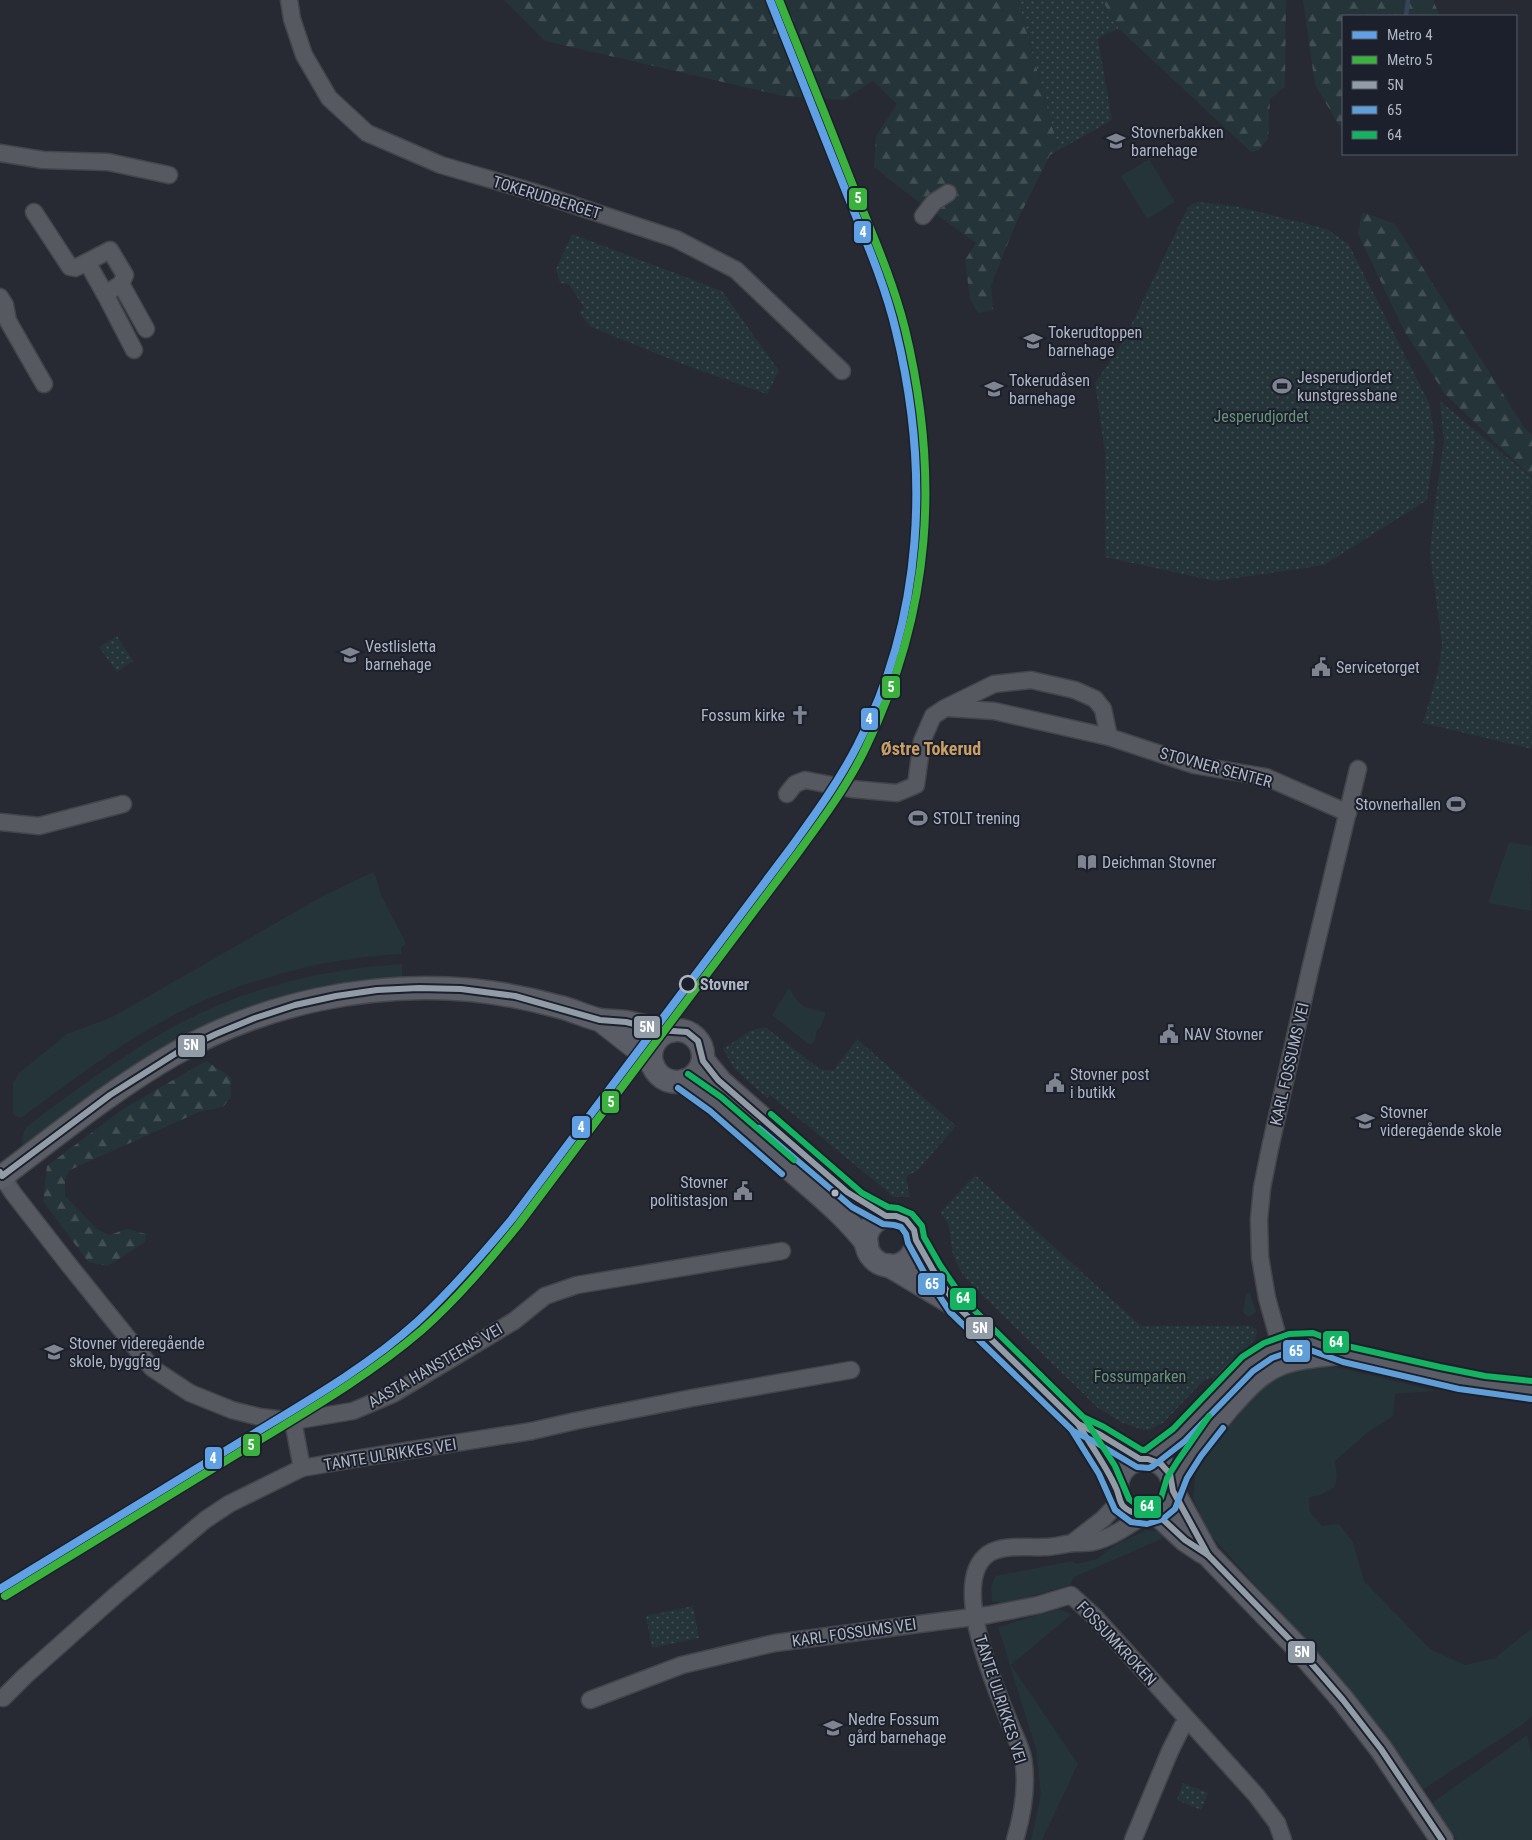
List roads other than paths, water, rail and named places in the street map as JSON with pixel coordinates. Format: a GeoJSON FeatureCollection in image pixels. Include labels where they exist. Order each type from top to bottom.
{"type":"FeatureCollection","features":[{"type":"Feature","properties":{"kind":"street","name":"TOKERUDBERGET"},"geometry":{"type":"LineString","coordinates":[[289,0],[292,19],[304,55],[329,98],[367,133],[441,165],[534,192],[676,239],[736,270],[842,371]]}},
{"type":"Feature","properties":{"kind":"street"},"geometry":{"type":"LineString","coordinates":[[0,153],[43,160],[108,162],[169,175]]}},
{"type":"Feature","properties":{"kind":"street"},"geometry":{"type":"LineString","coordinates":[[923,216],[934,202],[948,193]]}},
{"type":"Feature","properties":{"kind":"street"},"geometry":{"type":"LineString","coordinates":[[34,212],[70,266],[75,268],[110,250],[125,275],[121,284],[105,294]]}},
{"type":"Feature","properties":{"kind":"street"},"geometry":{"type":"LineString","coordinates":[[87,262],[134,350]]}},
{"type":"Feature","properties":{"kind":"street"},"geometry":{"type":"LineString","coordinates":[[121,284],[146,329]]}},
{"type":"Feature","properties":{"kind":"street"},"geometry":{"type":"LineString","coordinates":[[0,297],[5,305],[8,321],[44,384]]}},
{"type":"Feature","properties":{"kind":"street"},"geometry":{"type":"LineString","coordinates":[[787,794],[795,784],[805,780],[852,789],[897,793],[916,785],[922,741],[933,716],[945,708],[994,684],[1030,680],[1075,690],[1095,698],[1103,709],[1109,737]]}},
{"type":"Feature","properties":{"kind":"street","name":"STOVNER SENTER"},"geometry":{"type":"LineString","coordinates":[[945,708],[994,711],[1109,737],[1194,765],[1266,777],[1348,814]]}},
{"type":"Feature","properties":{"kind":"street","name":"KARL FOSSUMS VEI"},"geometry":{"type":"LineString","coordinates":[[1283,1353],[1267,1298],[1260,1257],[1259,1219],[1261,1196],[1270,1148],[1358,769]]}},
{"type":"Feature","properties":{"kind":"street"},"geometry":{"type":"LineString","coordinates":[[0,822],[39,826],[122,804]]}},
{"type":"Feature","properties":{"kind":"street"},"geometry":{"type":"LineString","coordinates":[[1,1175],[118,1090],[176,1053],[240,1023],[300,1004],[369,991],[437,988],[502,994],[561,1007],[599,1020],[624,1022],[670,1032],[681,1031],[694,1036],[702,1048],[703,1060],[698,1071],[689,1079],[683,1081],[665,1079],[656,1071],[653,1065],[653,1047],[660,1037],[670,1032]]}},
{"type":"Feature","properties":{"kind":"street"},"geometry":{"type":"LineString","coordinates":[[599,1020],[637,1049],[653,1065]]}},
{"type":"Feature","properties":{"kind":"street"},"geometry":{"type":"LineString","coordinates":[[703,1060],[721,1082],[841,1187],[866,1206],[886,1216],[896,1216],[906,1220],[914,1230],[916,1240],[933,1270],[957,1306],[1078,1424],[1118,1494],[1130,1511],[1149,1514],[1208,1555],[1321,1673],[1382,1750],[1442,1840]]}},
{"type":"Feature","properties":{"kind":"street"},"geometry":{"type":"LineString","coordinates":[[683,1081],[715,1104],[843,1217],[867,1244],[874,1258],[957,1306]]}},
{"type":"Feature","properties":{"kind":"street","name":"AASTA HANSTEENS VEI"},"geometry":{"type":"LineString","coordinates":[[1,1175],[69,1265],[152,1368],[190,1393],[232,1410],[290,1421],[352,1411],[393,1394],[514,1321],[545,1296],[577,1285],[782,1251]]}},
{"type":"Feature","properties":{"kind":"street"},"geometry":{"type":"LineString","coordinates":[[867,1244],[867,1237],[873,1224],[886,1216]]}},
{"type":"Feature","properties":{"kind":"street"},"geometry":{"type":"LineString","coordinates":[[888,1265],[900,1264],[906,1261],[914,1252],[916,1240]]}},
{"type":"Feature","properties":{"kind":"street"},"geometry":{"type":"LineString","coordinates":[[974,1617],[973,1577],[978,1565],[988,1554],[1012,1548],[1093,1542],[1103,1539],[1167,1504],[1173,1489],[1198,1444],[1245,1389],[1298,1341],[1321,1343],[1342,1353],[1456,1380],[1497,1387],[1532,1390]]}},
{"type":"Feature","properties":{"kind":"street"},"geometry":{"type":"LineString","coordinates":[[1072,1543],[1103,1519],[1118,1494],[1120,1472],[1125,1466],[1144,1459],[1188,1427],[1241,1368],[1260,1354],[1283,1353]]}},
{"type":"Feature","properties":{"kind":"street","name":"TANTE ULRIKKES VEI"},"geometry":{"type":"LineString","coordinates":[[3,1698],[102,1607],[205,1520],[229,1504],[302,1468],[367,1456],[532,1431],[851,1370]]}},
{"type":"Feature","properties":{"kind":"street"},"geometry":{"type":"LineString","coordinates":[[290,1421],[302,1468]]}},
{"type":"Feature","properties":{"kind":"street"},"geometry":{"type":"LineString","coordinates":[[1078,1424],[1144,1459],[1161,1464],[1166,1468],[1172,1480],[1173,1489],[1208,1555]]}},
{"type":"Feature","properties":{"kind":"street","name":"FOSSUMKROKEN"},"geometry":{"type":"LineString","coordinates":[[974,1617],[1038,1605],[1071,1595],[1114,1637],[1264,1804],[1277,1823],[1283,1840]]}},
{"type":"Feature","properties":{"kind":"street","name":"KARL FOSSUMS VEI"},"geometry":{"type":"LineString","coordinates":[[590,1700],[682,1665],[775,1643],[974,1617]]}},
{"type":"Feature","properties":{"kind":"street","name":"TANTE ULRIKKES VEI"},"geometry":{"type":"LineString","coordinates":[[974,1617],[984,1656],[1022,1756],[1025,1784],[1022,1816],[1015,1840]]}},
{"type":"Feature","properties":{"kind":"street"},"geometry":{"type":"LineString","coordinates":[[1133,1840],[1170,1751],[1182,1727],[1188,1720]]}},
{"type":"Feature","properties":{"kind":"waterway"},"geometry":{"type":"LineString","coordinates":[[1406,15],[1408,0]]}},
{"type":"Feature","properties":{"kind":"metro line","name":"4"},"geometry":{"type":"LineString","coordinates":[[0,1589],[356,1370],[397,1339],[430,1310],[512,1219],[817,812],[857,746],[879,697],[896,647],[908,595],[914,543],[916,490],[914,436],[907,383],[896,331],[886,296],[868,245],[770,0]]}},
{"type":"Feature","properties":{"kind":"metro line","name":"5"},"geometry":{"type":"LineString","coordinates":[[5,1596],[333,1395],[401,1347],[448,1305],[519,1224],[797,854],[843,789],[866,747],[888,696],[905,645],[917,593],[923,541],[925,489],[923,436],[916,383],[905,329],[895,294],[779,0]]}},
{"type":"Feature","properties":{"kind":"place","name":"Stovnerbakken barnehage"},"geometry":{"type":"Point","coordinates":[1116,141]}},
{"type":"Feature","properties":{"kind":"place","name":"Tokerudtoppen barnehage"},"geometry":{"type":"Point","coordinates":[1033,341]}},
{"type":"Feature","properties":{"kind":"place","name":"Jesperudjordet kunstgressbane"},"geometry":{"type":"Point","coordinates":[1282,386]}},
{"type":"Feature","properties":{"kind":"place","name":"Tokerudåsen barnehage"},"geometry":{"type":"Point","coordinates":[994,389]}},
{"type":"Feature","properties":{"kind":"place","name":"Vestlisletta barnehage"},"geometry":{"type":"Point","coordinates":[350,655]}},
{"type":"Feature","properties":{"kind":"place","name":"Servicetorget"},"geometry":{"type":"Point","coordinates":[1321,667]}},
{"type":"Feature","properties":{"kind":"place","name":"Fossum kirke"},"geometry":{"type":"Point","coordinates":[800,715]}},
{"type":"Feature","properties":{"kind":"place","name":"Stovnerhallen"},"geometry":{"type":"Point","coordinates":[1456,804]}},
{"type":"Feature","properties":{"kind":"place","name":"STOLT trening"},"geometry":{"type":"Point","coordinates":[918,818]}},
{"type":"Feature","properties":{"kind":"place","name":"Deichman Stovner"},"geometry":{"type":"Point","coordinates":[1087,862]}},
{"type":"Feature","properties":{"kind":"place","name":"Stovner"},"geometry":{"type":"Point","coordinates":[688,984]}},
{"type":"Feature","properties":{"kind":"place","name":"NAV Stovner"},"geometry":{"type":"Point","coordinates":[1169,1034]}},
{"type":"Feature","properties":{"kind":"place","name":"Stovner post i butikk"},"geometry":{"type":"Point","coordinates":[1055,1083]}},
{"type":"Feature","properties":{"kind":"place","name":"Stovner videregående skole"},"geometry":{"type":"Point","coordinates":[1365,1121]}},
{"type":"Feature","properties":{"kind":"place","name":"Stovner politistasjon"},"geometry":{"type":"Point","coordinates":[743,1191]}},
{"type":"Feature","properties":{"kind":"place","name":"Stovner videregående skole, byggfag"},"geometry":{"type":"Point","coordinates":[54,1352]}},
{"type":"Feature","properties":{"kind":"place","name":"Nedre Fossum gård barnehage"},"geometry":{"type":"Point","coordinates":[833,1728]}},
{"type":"Feature","properties":{"kind":"district","name":"Østre Tokerud"},"geometry":{"type":"Point","coordinates":[931,749]}},
{"type":"Feature","properties":{"kind":"park label","name":"Jesperudjordet"},"geometry":{"type":"Point","coordinates":[1261,416]}},
{"type":"Feature","properties":{"kind":"park label","name":"Fossumparken"},"geometry":{"type":"Point","coordinates":[1140,1376]}}]}
